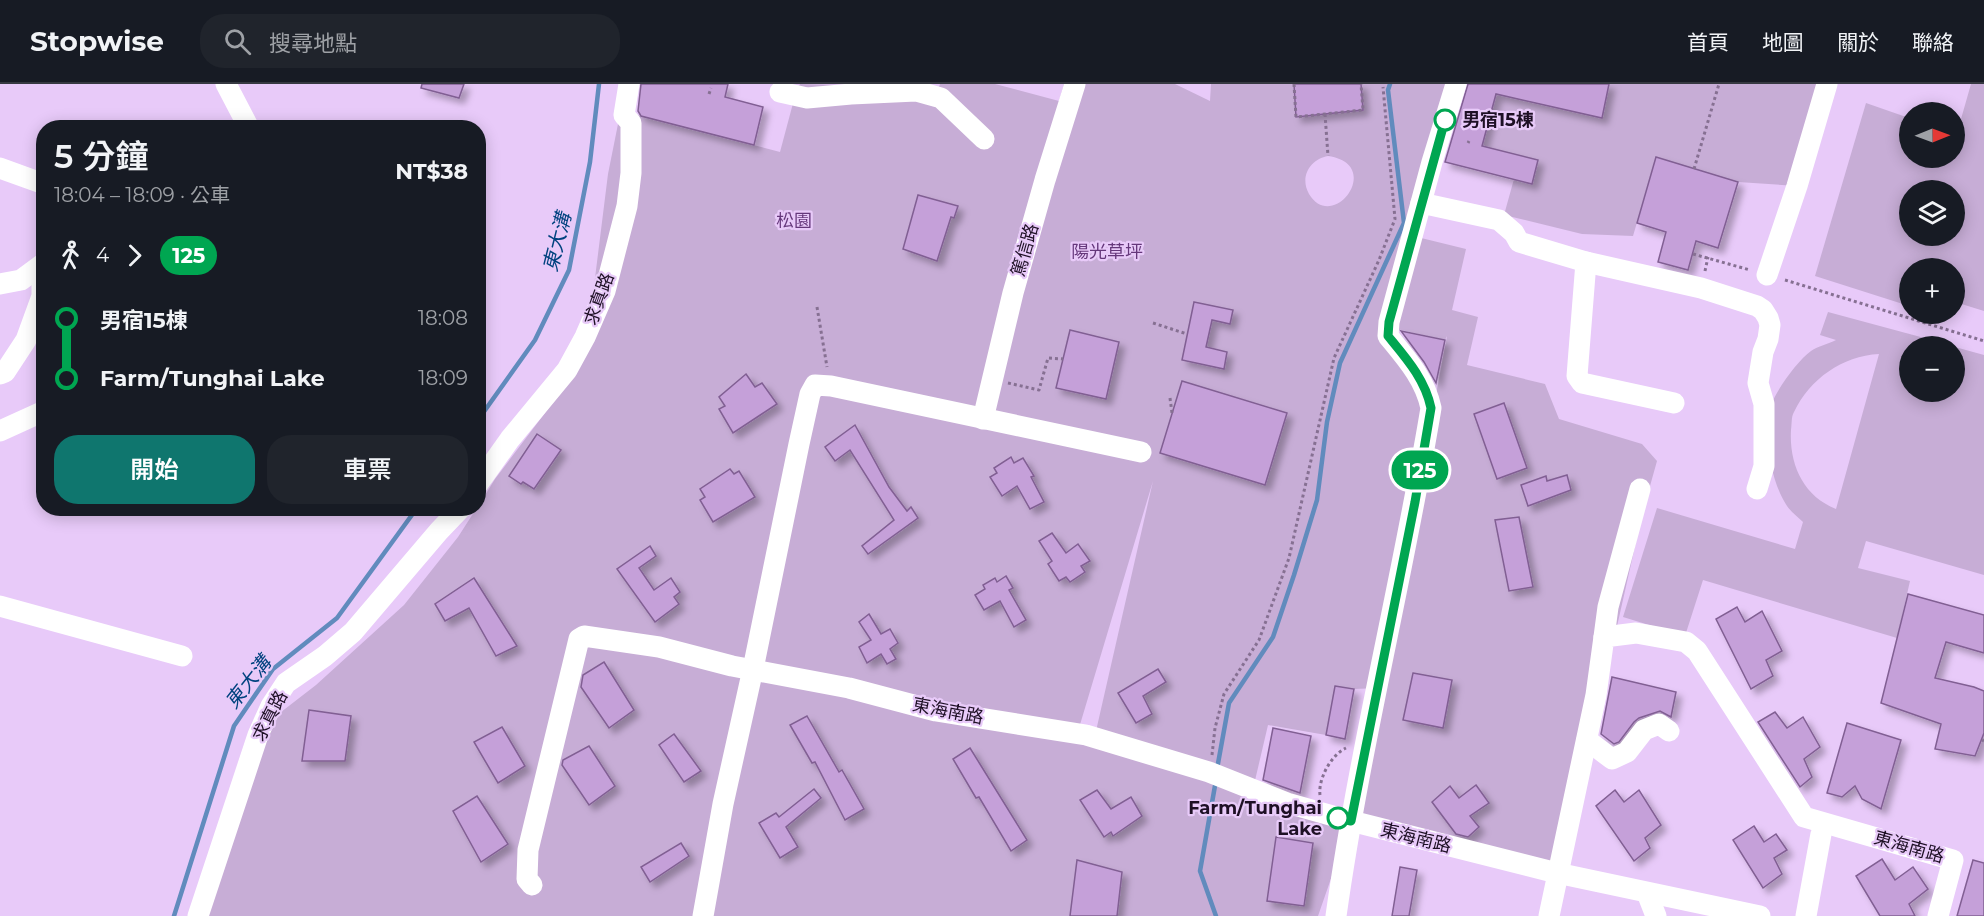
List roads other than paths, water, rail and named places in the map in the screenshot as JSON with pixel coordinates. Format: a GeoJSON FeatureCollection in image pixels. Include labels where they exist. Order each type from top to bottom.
{"type":"FeatureCollection","features":[{"type":"Feature","properties":{"kind":"street"},"geometry":{"type":"LineString","coordinates":[[226,84],[245,120]]}},
{"type":"Feature","properties":{"kind":"street","name":"求真路"},"geometry":{"type":"LineString","coordinates":[[486,473],[510,439],[567,370],[585,337],[605,291],[627,206],[631,173],[631,123],[624,115],[628,84]]}},
{"type":"Feature","properties":{"kind":"street","name":"篤信路"},"geometry":{"type":"LineString","coordinates":[[983,418],[1013,293],[1075,84]]}},
{"type":"Feature","properties":{"kind":"street"},"geometry":{"type":"LineString","coordinates":[[1336,916],[1351,821],[1415,502],[1431,408],[1428,394],[1415,368],[1388,336],[1389,322],[1456,84]]}},
{"type":"Feature","properties":{"kind":"street"},"geometry":{"type":"LineString","coordinates":[[1767,275],[1797,186],[1827,84]]}},
{"type":"Feature","properties":{"kind":"street"},"geometry":{"type":"LineString","coordinates":[[780,92],[807,98],[916,91],[941,98],[984,139]]}},
{"type":"Feature","properties":{"kind":"street"},"geometry":{"type":"LineString","coordinates":[[0,168],[36,181]]}},
{"type":"Feature","properties":{"kind":"street"},"geometry":{"type":"LineString","coordinates":[[1421,203],[1499,220],[1514,232],[1519,242],[1587,262],[1701,288],[1763,310],[1770,325],[1758,382],[1764,404],[1764,466],[1756,489]]}},
{"type":"Feature","properties":{"kind":"street"},"geometry":{"type":"LineString","coordinates":[[1587,262],[1576,376],[1582,382],[1674,403]]}},
{"type":"Feature","properties":{"kind":"street"},"geometry":{"type":"LineString","coordinates":[[0,284],[21,280],[36,270]]}},
{"type":"Feature","properties":{"kind":"street"},"geometry":{"type":"LineString","coordinates":[[0,375],[5,372],[26,340],[36,312]]}},
{"type":"Feature","properties":{"kind":"street"},"geometry":{"type":"LineString","coordinates":[[703,916],[723,804],[810,394],[815,385],[831,386],[1141,452]]}},
{"type":"Feature","properties":{"kind":"street"},"geometry":{"type":"LineString","coordinates":[[0,431],[36,415]]}},
{"type":"Feature","properties":{"kind":"street"},"geometry":{"type":"LineString","coordinates":[[1549,916],[1596,695],[1608,607],[1640,489]]}},
{"type":"Feature","properties":{"kind":"street","name":"求真路"},"geometry":{"type":"LineString","coordinates":[[198,916],[258,735],[276,698],[286,683],[325,656],[353,632],[453,516]]}},
{"type":"Feature","properties":{"kind":"street"},"geometry":{"type":"LineString","coordinates":[[0,606],[182,656]]}},
{"type":"Feature","properties":{"kind":"street","name":"東海南路"},"geometry":{"type":"LineString","coordinates":[[1604,637],[1636,633],[1686,642],[1697,651],[1804,817],[1953,860],[1938,916]]}},
{"type":"Feature","properties":{"kind":"street","name":"東海南路"},"geometry":{"type":"LineString","coordinates":[[532,885],[527,879],[528,850],[579,639],[584,636],[659,647],[732,666],[849,688],[936,711],[1086,735],[1209,772],[1252,789],[1351,821],[1557,873],[1760,916]]}},
{"type":"Feature","properties":{"kind":"street"},"geometry":{"type":"LineString","coordinates":[[1587,740],[1612,759],[1627,752],[1644,730],[1659,724],[1669,731]]}},
{"type":"Feature","properties":{"kind":"street"},"geometry":{"type":"LineString","coordinates":[[1806,916],[1821,834]]}},
{"type":"Feature","properties":{"kind":"street"},"geometry":{"type":"LineString","coordinates":[[1647,893],[1656,916]]}},
{"type":"Feature","properties":{"kind":"waterway","name":"東大溝"},"geometry":{"type":"LineString","coordinates":[[486,409],[535,340],[569,270],[590,162],[599,84]]}},
{"type":"Feature","properties":{"kind":"waterway"},"geometry":{"type":"LineString","coordinates":[[1217,769],[1229,703],[1273,637],[1317,500],[1327,422],[1340,363],[1404,223],[1388,90],[1390,84]]}},
{"type":"Feature","properties":{"kind":"waterway","name":"東大溝"},"geometry":{"type":"LineString","coordinates":[[174,916],[234,726],[273,669],[337,618],[411,516]]}},
{"type":"Feature","properties":{"kind":"waterway"},"geometry":{"type":"LineString","coordinates":[[1216,780],[1200,871],[1216,916]]}},
{"type":"Feature","properties":{"kind":"place","name":"男宿15棟"},"geometry":{"type":"Point","coordinates":[1445,120]}},
{"type":"Feature","properties":{"kind":"place","name":"Farm/Tunghai Lake"},"geometry":{"type":"Point","coordinates":[1338,818]}},
{"type":"Feature","properties":{"kind":"park label","name":"松園"},"geometry":{"type":"Point","coordinates":[794,221]}},
{"type":"Feature","properties":{"kind":"park label","name":"陽光草坪"},"geometry":{"type":"Point","coordinates":[1107,252]}}]}
